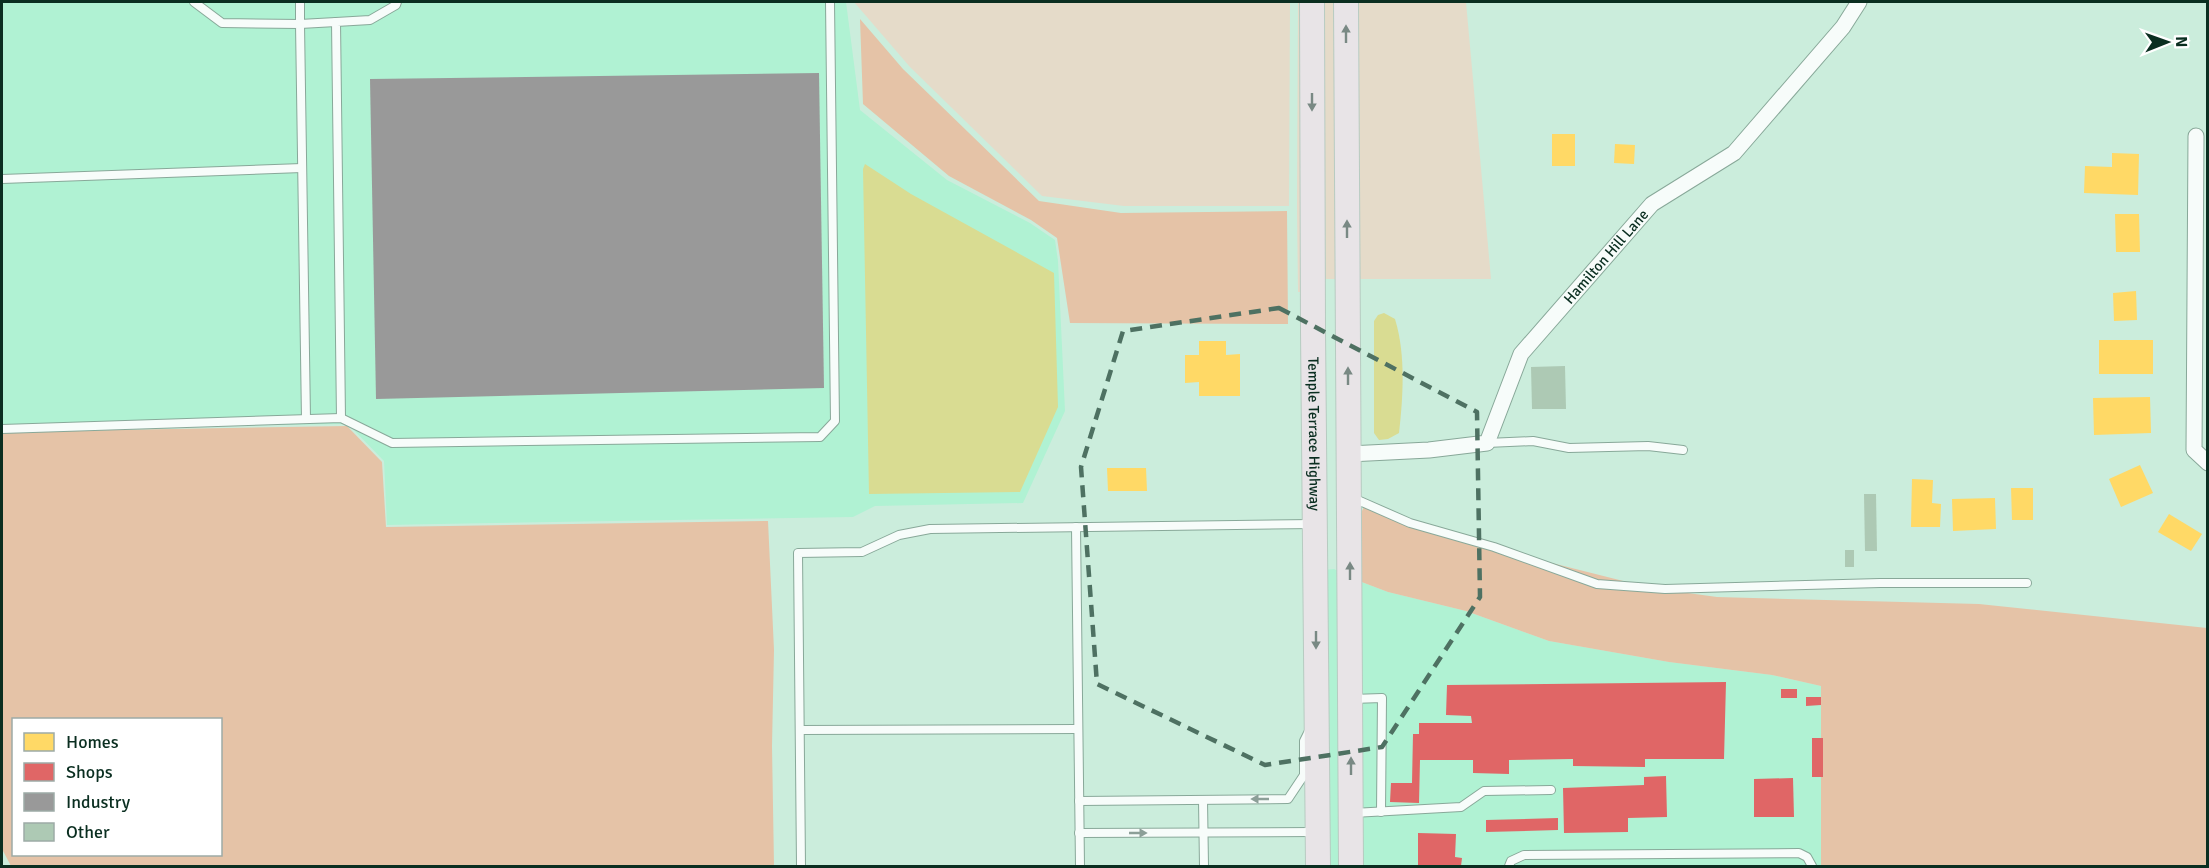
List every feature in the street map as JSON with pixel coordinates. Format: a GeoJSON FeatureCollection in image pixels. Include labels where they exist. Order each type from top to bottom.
{"type":"FeatureCollection","features":[{"type":"Feature","properties":{"kind":"main road","name":"Temple Terrace Highway"},"geometry":{"type":"LineString","coordinates":[[1312,2],[1318,867]]}},
{"type":"Feature","properties":{"kind":"main road"},"geometry":{"type":"LineString","coordinates":[[1346,2],[1351,867]]}},
{"type":"Feature","properties":{"kind":"main road"},"geometry":{"type":"LineString","coordinates":[[1313,288],[1348,287]]}},
{"type":"Feature","properties":{"kind":"street","name":"Hamilton Hill Lane"},"geometry":{"type":"LineString","coordinates":[[1487,443],[1521,354],[1652,204],[1734,153],[1843,27],[1859,2]]}},
{"type":"Feature","properties":{"kind":"street"},"geometry":{"type":"LineString","coordinates":[[2196,136],[2194,450],[2208,463]]}},
{"type":"Feature","properties":{"kind":"street"},"geometry":{"type":"LineString","coordinates":[[1348,454],[1429,450],[1487,443]]}},
{"type":"Feature","properties":{"kind":"lane"},"geometry":{"type":"LineString","coordinates":[[194,2],[222,23],[300,24],[370,20],[396,5],[397,2]]}},
{"type":"Feature","properties":{"kind":"lane"},"geometry":{"type":"LineString","coordinates":[[300,2],[306,419]]}},
{"type":"Feature","properties":{"kind":"lane"},"geometry":{"type":"LineString","coordinates":[[2,429],[341,418],[392,443],[820,437],[835,421],[830,2]]}},
{"type":"Feature","properties":{"kind":"lane"},"geometry":{"type":"LineString","coordinates":[[336,22],[341,418]]}},
{"type":"Feature","properties":{"kind":"lane"},"geometry":{"type":"LineString","coordinates":[[2,179],[302,168]]}},
{"type":"Feature","properties":{"kind":"lane"},"geometry":{"type":"LineString","coordinates":[[1487,443],[1533,441],[1569,448],[1648,446],[1683,450]]}},
{"type":"Feature","properties":{"kind":"lane"},"geometry":{"type":"LineString","coordinates":[[1349,496],[1410,524],[1494,547],[1597,584],[1665,589],[1880,583],[2027,583]]}},
{"type":"Feature","properties":{"kind":"lane"},"geometry":{"type":"LineString","coordinates":[[801,867],[798,553],[862,552],[899,535],[930,529],[1315,524]]}},
{"type":"Feature","properties":{"kind":"lane"},"geometry":{"type":"LineString","coordinates":[[1076,527],[1080,867]]}},
{"type":"Feature","properties":{"kind":"lane"},"geometry":{"type":"LineString","coordinates":[[1350,699],[1382,698],[1381,812]]}},
{"type":"Feature","properties":{"kind":"lane"},"geometry":{"type":"LineString","coordinates":[[1079,801],[1288,799],[1304,775],[1304,741],[1316,713]]}},
{"type":"Feature","properties":{"kind":"lane"},"geometry":{"type":"LineString","coordinates":[[800,730],[1078,729]]}},
{"type":"Feature","properties":{"kind":"lane"},"geometry":{"type":"LineString","coordinates":[[1351,813],[1461,807],[1484,791],[1551,789]]}},
{"type":"Feature","properties":{"kind":"lane"},"geometry":{"type":"LineString","coordinates":[[1203,800],[1204,867]]}},
{"type":"Feature","properties":{"kind":"lane"},"geometry":{"type":"LineString","coordinates":[[1079,833],[1318,832]]}},
{"type":"Feature","properties":{"kind":"lane"},"geometry":{"type":"LineString","coordinates":[[1509,867],[1511,861],[1524,855],[1798,853],[1807,857],[1812,867]]}},
{"type":"Feature","properties":{"kind":"highlighted area"},"geometry":{"type":"Polygon","coordinates":[[[1279,308],[1477,412],[1480,597],[1382,747],[1265,765],[1097,684],[1081,467],[1123,331],[1279,308]]]}},
{"type":"Feature","properties":{"kind":"shaded area"},"geometry":{"type":"Polygon","coordinates":[[[2,2],[846,2],[860,110],[947,180],[1030,223],[1055,240],[1065,411],[1023,503],[875,506],[853,517],[387,525],[384,461],[348,424],[2,429],[2,2]]]}},
{"type":"Feature","properties":{"kind":"shaded area"},"geometry":{"type":"Polygon","coordinates":[[[854,2],[1290,2],[1289,206],[1124,206],[1042,196],[910,67],[854,2]]]}},
{"type":"Feature","properties":{"kind":"shaded area"},"geometry":{"type":"Polygon","coordinates":[[[1298,2],[1302,2],[1303,292],[1298,292],[1298,2]]]}},
{"type":"Feature","properties":{"kind":"shaded area"},"geometry":{"type":"Polygon","coordinates":[[[1321,2],[1336,2],[1338,279],[1322,279],[1321,2]]]}},
{"type":"Feature","properties":{"kind":"shaded area"},"geometry":{"type":"Polygon","coordinates":[[[1355,2],[1466,2],[1491,279],[1357,279],[1355,2]]]}},
{"type":"Feature","properties":{"kind":"shaded area"},"geometry":{"type":"Polygon","coordinates":[[[860,19],[903,69],[1039,201],[1121,213],[1287,211],[1288,324],[1070,323],[1057,238],[1031,220],[949,176],[863,104],[860,19]]]}},
{"type":"Feature","properties":{"kind":"shaded area"},"geometry":{"type":"Polygon","coordinates":[[[865,164],[911,194],[1054,273],[1058,407],[1020,492],[869,494],[863,169],[865,164]]]}},
{"type":"Feature","properties":{"kind":"shaded area"},"geometry":{"type":"Polygon","coordinates":[[[1384,313],[1395,319],[1401,347],[1402,391],[1399,433],[1388,439],[1379,440],[1374,433],[1374,321],[1378,315],[1384,313]]]}},
{"type":"Feature","properties":{"kind":"shaded area"},"geometry":{"type":"Polygon","coordinates":[[[347,426],[382,462],[386,527],[768,521],[774,650],[772,746],[774,866],[11,866],[2,849],[2,432],[347,426]]]}},
{"type":"Feature","properties":{"kind":"shaded area"},"geometry":{"type":"Polygon","coordinates":[[[1365,504],[1532,558],[1651,588],[1717,597],[1979,604],[2207,628],[2207,866],[1821,866],[1821,686],[1772,675],[1669,662],[1549,641],[1466,611],[1388,592],[1359,581],[1359,518],[1365,504]]]}},
{"type":"Feature","properties":{"kind":"shaded area"},"geometry":{"type":"Polygon","coordinates":[[[1334,569],[1340,572],[1342,866],[1328,866],[1324,570],[1334,569]]]}},
{"type":"Feature","properties":{"kind":"shaded area"},"geometry":{"type":"Polygon","coordinates":[[[1359,581],[1388,592],[1466,611],[1549,641],[1669,662],[1772,675],[1821,686],[1821,866],[1361,866],[1359,581]]]}},
{"type":"Feature","properties":{"kind":"building: Homes"},"geometry":{"type":"Polygon","coordinates":[[[1552,134],[1575,134],[1575,166],[1552,166],[1552,134]]]}},
{"type":"Feature","properties":{"kind":"building: Homes"},"geometry":{"type":"Polygon","coordinates":[[[1615,144],[1635,145],[1634,164],[1614,163],[1615,144]]]}},
{"type":"Feature","properties":{"kind":"building: Homes"},"geometry":{"type":"Polygon","coordinates":[[[2112,153],[2139,154],[2138,195],[2084,193],[2085,166],[2112,167],[2112,153]]]}},
{"type":"Feature","properties":{"kind":"building: Homes"},"geometry":{"type":"Polygon","coordinates":[[[2115,214],[2139,214],[2140,252],[2116,252],[2115,214]]]}},
{"type":"Feature","properties":{"kind":"building: Homes"},"geometry":{"type":"Polygon","coordinates":[[[2136,291],[2137,320],[2114,321],[2113,293],[2136,291]]]}},
{"type":"Feature","properties":{"kind":"building: Homes"},"geometry":{"type":"Polygon","coordinates":[[[2099,340],[2153,340],[2153,374],[2099,374],[2099,340]]]}},
{"type":"Feature","properties":{"kind":"building: Homes"},"geometry":{"type":"Polygon","coordinates":[[[1199,341],[1226,341],[1226,355],[1240,354],[1240,396],[1199,396],[1199,382],[1185,383],[1185,355],[1199,355],[1199,341]]]}},
{"type":"Feature","properties":{"kind":"building: Homes"},"geometry":{"type":"Polygon","coordinates":[[[2150,397],[2151,433],[2094,435],[2093,398],[2150,397]]]}},
{"type":"Feature","properties":{"kind":"building: Homes"},"geometry":{"type":"Polygon","coordinates":[[[2140,465],[2153,493],[2121,507],[2109,479],[2140,465]]]}},
{"type":"Feature","properties":{"kind":"building: Homes"},"geometry":{"type":"Polygon","coordinates":[[[1107,468],[1146,468],[1147,491],[1108,491],[1107,468]]]}},
{"type":"Feature","properties":{"kind":"building: Homes"},"geometry":{"type":"Polygon","coordinates":[[[1912,479],[1933,480],[1932,503],[1941,504],[1940,527],[1911,527],[1912,479]]]}},
{"type":"Feature","properties":{"kind":"building: Homes"},"geometry":{"type":"Polygon","coordinates":[[[2011,488],[2033,488],[2033,520],[2012,520],[2011,488]]]}},
{"type":"Feature","properties":{"kind":"building: Homes"},"geometry":{"type":"Polygon","coordinates":[[[1995,498],[1996,529],[1953,531],[1952,499],[1995,498]]]}},
{"type":"Feature","properties":{"kind":"building: Homes"},"geometry":{"type":"Polygon","coordinates":[[[2169,514],[2202,534],[2191,551],[2158,532],[2169,514]]]}},
{"type":"Feature","properties":{"kind":"building: Shops"},"geometry":{"type":"Polygon","coordinates":[[[1726,682],[1724,759],[1645,759],[1645,767],[1573,766],[1573,759],[1509,760],[1509,774],[1473,773],[1473,760],[1420,760],[1419,803],[1390,802],[1391,783],[1412,783],[1413,734],[1419,734],[1419,723],[1472,723],[1471,716],[1446,715],[1447,685],[1726,682]]]}},
{"type":"Feature","properties":{"kind":"building: Shops"},"geometry":{"type":"Polygon","coordinates":[[[1781,689],[1797,689],[1797,698],[1781,698],[1781,689]]]}},
{"type":"Feature","properties":{"kind":"building: Shops"},"geometry":{"type":"Polygon","coordinates":[[[1806,697],[1821,697],[1821,705],[1806,706],[1806,697]]]}},
{"type":"Feature","properties":{"kind":"building: Shops"},"geometry":{"type":"Polygon","coordinates":[[[1812,738],[1823,738],[1823,777],[1812,777],[1812,738]]]}},
{"type":"Feature","properties":{"kind":"building: Shops"},"geometry":{"type":"Polygon","coordinates":[[[1666,776],[1667,817],[1628,818],[1628,832],[1564,833],[1563,788],[1644,785],[1644,777],[1666,776]]]}},
{"type":"Feature","properties":{"kind":"building: Shops"},"geometry":{"type":"Polygon","coordinates":[[[1793,778],[1794,817],[1754,817],[1754,779],[1793,778]]]}},
{"type":"Feature","properties":{"kind":"building: Shops"},"geometry":{"type":"Polygon","coordinates":[[[1558,818],[1558,830],[1486,832],[1486,820],[1558,818]]]}},
{"type":"Feature","properties":{"kind":"building: Shops"},"geometry":{"type":"Polygon","coordinates":[[[1418,833],[1456,834],[1455,857],[1462,858],[1461,866],[1418,866],[1418,833]]]}},
{"type":"Feature","properties":{"kind":"building: Industry"},"geometry":{"type":"Polygon","coordinates":[[[819,73],[824,388],[376,399],[370,79],[819,73]]]}},
{"type":"Feature","properties":{"kind":"building: Other"},"geometry":{"type":"Polygon","coordinates":[[[1565,366],[1566,409],[1532,409],[1531,367],[1565,366]]]}},
{"type":"Feature","properties":{"kind":"building: Other"},"geometry":{"type":"Polygon","coordinates":[[[1864,494],[1876,494],[1877,551],[1865,551],[1864,494]]]}},
{"type":"Feature","properties":{"kind":"building: Other"},"geometry":{"type":"Polygon","coordinates":[[[1845,550],[1854,550],[1854,567],[1845,567],[1845,550]]]}}]}
